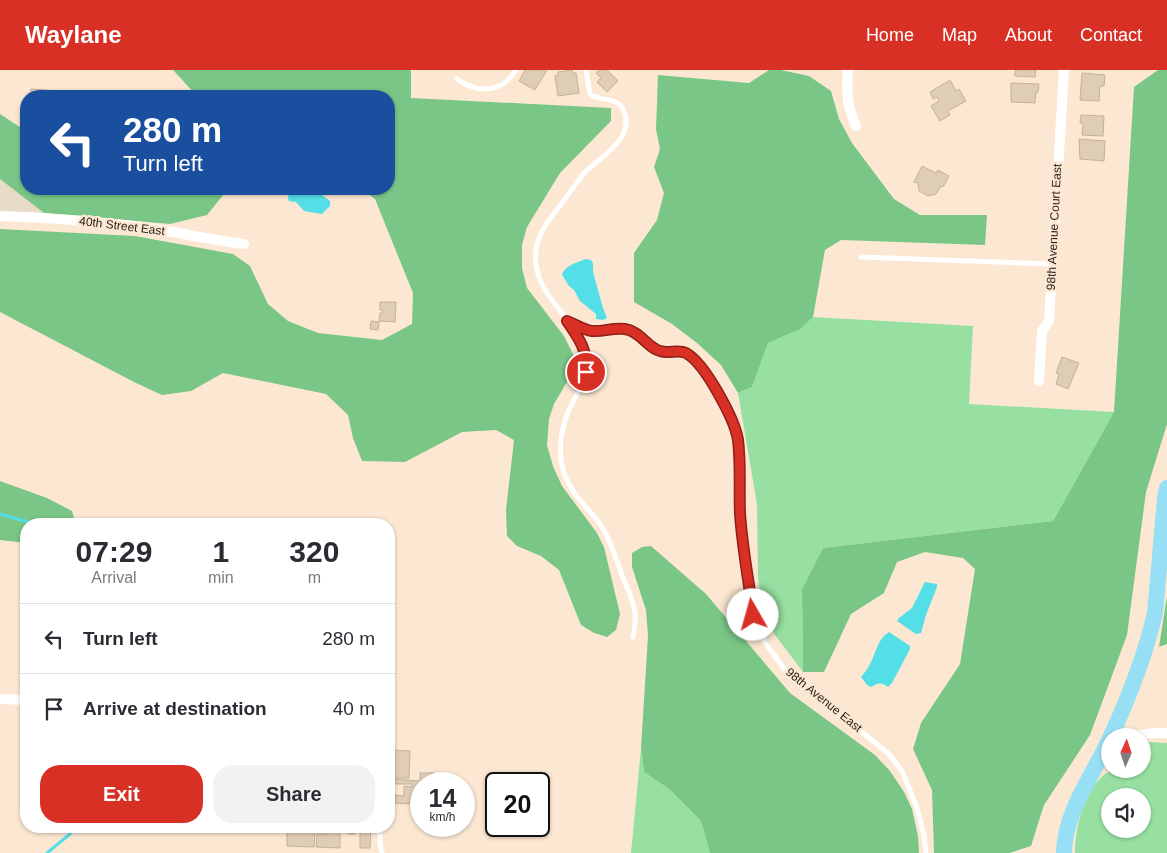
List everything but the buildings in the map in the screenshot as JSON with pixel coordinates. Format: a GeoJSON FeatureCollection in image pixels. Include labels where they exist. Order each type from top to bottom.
{"type":"FeatureCollection","features":[{"type":"Feature","properties":{"kind":"main road"},"geometry":{"type":"LineString","coordinates":[[1114,728],[1128,699],[1153,620],[1164,499],[1167,488]]}},
{"type":"Feature","properties":{"kind":"main road"},"geometry":{"type":"LineString","coordinates":[[1064,853],[1064,838],[1076,803],[1101,766]]}},
{"type":"Feature","properties":{"kind":"street"},"geometry":{"type":"LineString","coordinates":[[848,70],[848,103],[856,126]]}},
{"type":"Feature","properties":{"kind":"street","name":"98th Avenue Court East"},"geometry":{"type":"LineString","coordinates":[[1039,381],[1042,332],[1049,321],[1064,70]]}},
{"type":"Feature","properties":{"kind":"street","name":"40th Street East"},"geometry":{"type":"LineString","coordinates":[[0,216],[151,228],[211,240],[244,244]]}},
{"type":"Feature","properties":{"kind":"street"},"geometry":{"type":"LineString","coordinates":[[0,699],[20,700]]}},
{"type":"Feature","properties":{"kind":"street"},"geometry":{"type":"LineString","coordinates":[[1151,733],[1167,733]]}},
{"type":"Feature","properties":{"kind":"lane"},"geometry":{"type":"LineString","coordinates":[[457,79],[474,88],[494,88],[508,81],[516,70]]}},
{"type":"Feature","properties":{"kind":"lane"},"geometry":{"type":"LineString","coordinates":[[586,70],[590,94],[596,98],[613,101],[620,105],[624,112],[625,122],[622,134],[617,145],[585,173],[541,231],[535,254],[539,278],[581,342],[587,364],[585,380],[570,406],[564,427],[561,448],[563,470],[574,491],[597,521],[613,550],[634,607],[635,624],[633,637]]}},
{"type":"Feature","properties":{"kind":"lane"},"geometry":{"type":"LineString","coordinates":[[861,257],[1052,264]]}},
{"type":"Feature","properties":{"kind":"lane","name":"98th Avenue East"},"geometry":{"type":"LineString","coordinates":[[567,321],[589,330],[618,328],[635,332],[657,350],[687,354],[699,364],[720,396],[738,439],[740,514],[753,615],[758,631],[775,658],[786,671],[889,754],[902,771],[917,808],[926,853]]}},
{"type":"Feature","properties":{"kind":"lane"},"geometry":{"type":"LineString","coordinates":[[381,833],[382,853]]}},
{"type":"Feature","properties":{"kind":"shaded area"},"geometry":{"type":"Polygon","coordinates":[[[0,179],[44,213],[0,211],[0,179]]]}},
{"type":"Feature","properties":{"kind":"green space"},"geometry":{"type":"Polygon","coordinates":[[[173,70],[411,70],[411,98],[611,108],[611,121],[560,173],[527,227],[522,245],[522,268],[527,288],[564,336],[573,354],[574,370],[554,404],[549,419],[547,445],[553,466],[562,486],[597,533],[604,547],[620,614],[616,630],[607,637],[594,633],[581,625],[559,570],[541,556],[517,546],[507,536],[506,510],[514,440],[496,430],[462,432],[405,462],[362,461],[353,438],[348,415],[326,394],[223,373],[191,391],[162,395],[0,312],[0,229],[135,236],[233,254],[250,266],[268,304],[288,321],[318,333],[382,340],[412,324],[413,293],[375,199],[370,195],[395,195],[395,90],[191,90],[173,70]]]}},
{"type":"Feature","properties":{"kind":"green space"},"geometry":{"type":"Polygon","coordinates":[[[769,70],[781,70],[809,76],[831,91],[839,119],[852,143],[894,199],[920,215],[987,215],[985,245],[841,240],[825,250],[813,317],[800,329],[768,343],[752,387],[738,393],[721,365],[697,343],[672,324],[634,302],[634,253],[657,220],[664,193],[654,167],[660,149],[656,129],[658,75],[749,83],[769,70]]]}},
{"type":"Feature","properties":{"kind":"green space"},"geometry":{"type":"Polygon","coordinates":[[[1158,70],[1167,70],[1167,424],[1146,492],[1127,635],[1090,735],[1044,805],[1031,846],[1009,853],[934,853],[932,790],[913,749],[921,723],[960,664],[975,569],[963,558],[925,552],[897,562],[884,593],[851,614],[824,672],[803,672],[802,589],[823,548],[1053,521],[1114,412],[1134,87],[1158,70]]]}},
{"type":"Feature","properties":{"kind":"green space"},"geometry":{"type":"Polygon","coordinates":[[[0,114],[20,127],[20,194],[0,179],[0,114]]]}},
{"type":"Feature","properties":{"kind":"green space"},"geometry":{"type":"Polygon","coordinates":[[[21,195],[223,195],[207,215],[170,224],[44,213],[21,195]]]}},
{"type":"Feature","properties":{"kind":"green space"},"geometry":{"type":"Polygon","coordinates":[[[813,317],[973,326],[969,404],[1114,412],[1053,521],[823,548],[802,589],[803,672],[775,635],[763,610],[758,578],[757,504],[738,393],[752,387],[768,343],[799,329],[813,317]]]}},
{"type":"Feature","properties":{"kind":"green space"},"geometry":{"type":"Polygon","coordinates":[[[0,481],[47,498],[72,511],[74,518],[20,518],[20,542],[0,540],[0,481]]]}},
{"type":"Feature","properties":{"kind":"green space"},"geometry":{"type":"Polygon","coordinates":[[[651,546],[706,594],[790,693],[875,755],[890,771],[904,792],[912,809],[918,836],[919,853],[710,853],[701,821],[669,789],[644,772],[641,748],[648,636],[646,610],[632,567],[632,553],[642,547],[651,546]]]}},
{"type":"Feature","properties":{"kind":"green space"},"geometry":{"type":"Polygon","coordinates":[[[1167,596],[1167,644],[1159,647],[1167,596]]]}},
{"type":"Feature","properties":{"kind":"green space"},"geometry":{"type":"Polygon","coordinates":[[[1151,742],[1167,743],[1167,853],[1075,853],[1077,830],[1084,804],[1101,778],[1151,778],[1151,742]]]}},
{"type":"Feature","properties":{"kind":"green space"},"geometry":{"type":"Polygon","coordinates":[[[641,748],[644,772],[669,789],[701,821],[710,853],[631,853],[641,748]]]}},
{"type":"Feature","properties":{"kind":"water"},"geometry":{"type":"Polygon","coordinates":[[[289,195],[322,195],[330,201],[330,206],[322,214],[304,211],[296,202],[289,201],[289,195]]]}},
{"type":"Feature","properties":{"kind":"water"},"geometry":{"type":"Polygon","coordinates":[[[586,259],[591,260],[593,263],[593,272],[607,318],[603,320],[596,319],[596,314],[580,301],[562,275],[568,267],[586,259]]]}},
{"type":"Feature","properties":{"kind":"water"},"geometry":{"type":"Polygon","coordinates":[[[925,582],[937,584],[937,587],[921,633],[916,634],[897,621],[912,608],[925,582]]]}},
{"type":"Feature","properties":{"kind":"water"},"geometry":{"type":"Polygon","coordinates":[[[889,632],[910,646],[910,649],[888,687],[879,684],[871,687],[861,677],[869,666],[882,638],[889,632]]]}},
{"type":"Feature","properties":{"kind":"waterway"},"geometry":{"type":"LineString","coordinates":[[0,514],[20,520]]}},
{"type":"Feature","properties":{"kind":"waterway"},"geometry":{"type":"LineString","coordinates":[[47,853],[71,833]]}},
{"type":"Feature","properties":{"kind":"route"},"geometry":{"type":"LineString","coordinates":[[586,372],[587,364],[584,349],[567,321],[594,331],[618,328],[635,332],[657,350],[687,354],[699,364],[720,396],[738,439],[740,514],[753,615]]}}]}
